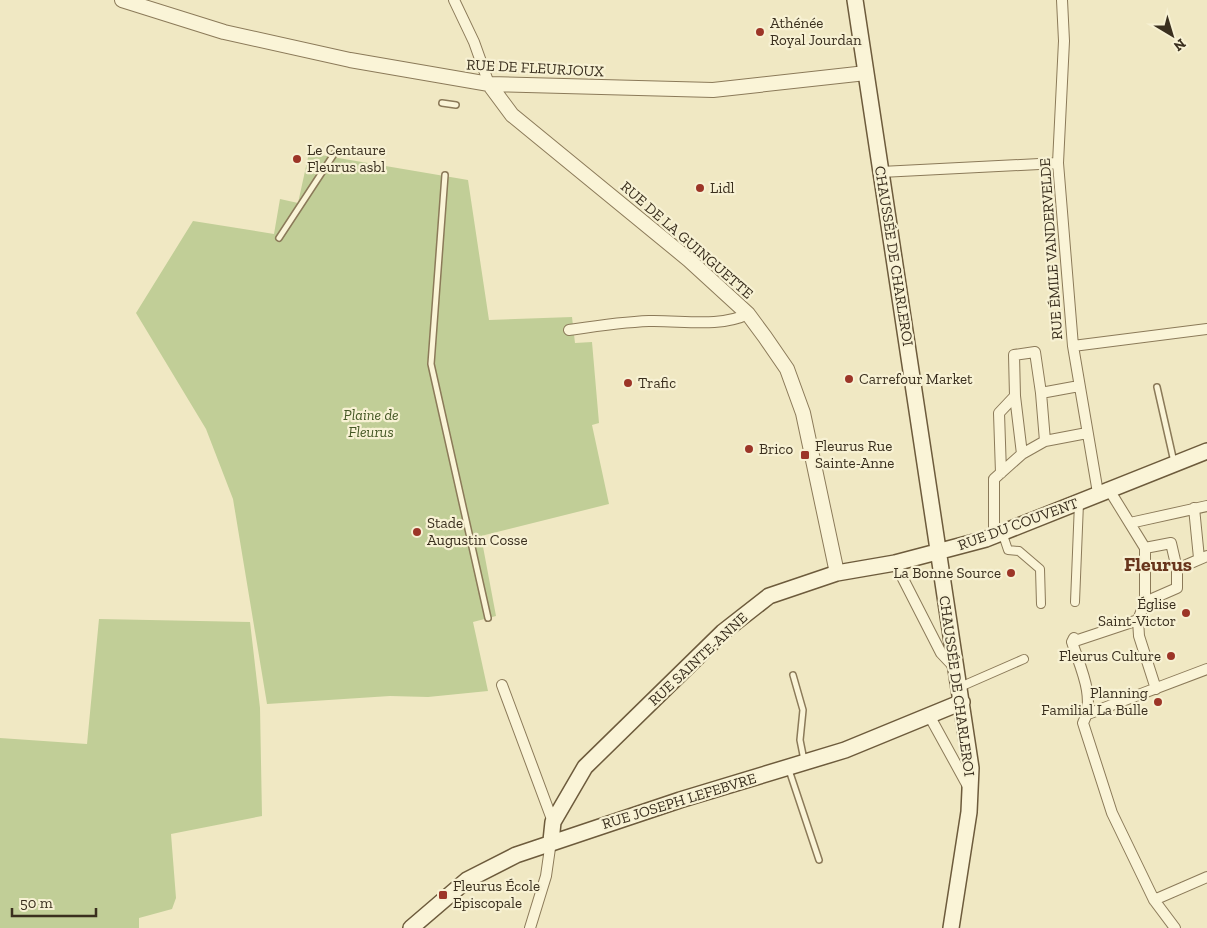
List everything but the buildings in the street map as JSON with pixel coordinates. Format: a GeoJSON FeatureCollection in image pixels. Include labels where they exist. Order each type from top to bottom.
{"type":"FeatureCollection","features":[{"type":"Feature","properties":{"kind":"main road","name":"CHAUSSÉE DE CHARLEROI"},"geometry":{"type":"LineString","coordinates":[[855,0],[937,553],[961,695],[970,768],[969,812],[951,928]]}},
{"type":"Feature","properties":{"kind":"main road","name":"RUE DU COUVENT"},"geometry":{"type":"LineString","coordinates":[[937,553],[1079,503],[1103,491],[1207,451]]}},
{"type":"Feature","properties":{"kind":"main road","name":"RUE SAINTE-ANNE"},"geometry":{"type":"LineString","coordinates":[[551,842],[553,822],[585,767],[723,632],[769,596],[837,573],[895,563],[937,553]]}},
{"type":"Feature","properties":{"kind":"main road","name":"RUE JOSEPH LEFEBVRE"},"geometry":{"type":"LineString","coordinates":[[411,928],[467,880],[516,855],[551,842],[845,750],[930,717],[961,695]]}},
{"type":"Feature","properties":{"kind":"street","name":"RUE DE FLEURJOUX"},"geometry":{"type":"LineString","coordinates":[[122,0],[224,32],[350,60],[460,81],[489,84],[713,90],[866,73]]}},
{"type":"Feature","properties":{"kind":"street"},"geometry":{"type":"LineString","coordinates":[[454,0],[474,42],[489,84]]}},
{"type":"Feature","properties":{"kind":"street","name":"RUE ÉMILE VANDERVELDE"},"geometry":{"type":"LineString","coordinates":[[1062,0],[1064,41],[1058,163],[1079,386],[1087,433],[1103,491]]}},
{"type":"Feature","properties":{"kind":"street","name":"RUE DE LA GUINGUETTE"},"geometry":{"type":"LineString","coordinates":[[489,84],[512,114],[689,260],[748,314],[787,369],[803,413],[837,573]]}},
{"type":"Feature","properties":{"kind":"street"},"geometry":{"type":"LineString","coordinates":[[881,172],[1058,163]]}},
{"type":"Feature","properties":{"kind":"street"},"geometry":{"type":"LineString","coordinates":[[569,330],[609,324],[650,321],[734,321],[748,314]]}},
{"type":"Feature","properties":{"kind":"street"},"geometry":{"type":"LineString","coordinates":[[1074,346],[1207,329]]}},
{"type":"Feature","properties":{"kind":"street"},"geometry":{"type":"LineString","coordinates":[[1022,454],[1015,396],[1014,355],[1035,352],[1042,393],[1045,441]]}},
{"type":"Feature","properties":{"kind":"street"},"geometry":{"type":"LineString","coordinates":[[1042,393],[1079,386]]}},
{"type":"Feature","properties":{"kind":"street"},"geometry":{"type":"LineString","coordinates":[[1001,473],[999,413],[1015,396]]}},
{"type":"Feature","properties":{"kind":"street"},"geometry":{"type":"LineString","coordinates":[[1041,604],[1040,569],[1019,551],[1008,550],[998,533],[994,479],[1022,454],[1045,441],[1087,433]]}},
{"type":"Feature","properties":{"kind":"street"},"geometry":{"type":"LineString","coordinates":[[1103,491],[1130,523],[1145,548],[1145,602],[1138,620],[1138,636],[1156,689]]}},
{"type":"Feature","properties":{"kind":"street"},"geometry":{"type":"LineString","coordinates":[[1076,602],[1079,503]]}},
{"type":"Feature","properties":{"kind":"street"},"geometry":{"type":"LineString","coordinates":[[1130,523],[1207,506]]}},
{"type":"Feature","properties":{"kind":"street"},"geometry":{"type":"LineString","coordinates":[[1177,570],[1203,557],[1194,508]]}},
{"type":"Feature","properties":{"kind":"street"},"geometry":{"type":"LineString","coordinates":[[1145,548],[1171,543],[1177,570],[1177,588],[1145,602]]}},
{"type":"Feature","properties":{"kind":"street"},"geometry":{"type":"LineString","coordinates":[[895,563],[940,653],[957,670]]}},
{"type":"Feature","properties":{"kind":"street"},"geometry":{"type":"LineString","coordinates":[[1138,620],[1073,640],[1090,701],[1088,714],[1083,723],[1112,813],[1154,900],[1175,928]]}},
{"type":"Feature","properties":{"kind":"street"},"geometry":{"type":"LineString","coordinates":[[961,695],[1024,659]]}},
{"type":"Feature","properties":{"kind":"street"},"geometry":{"type":"LineString","coordinates":[[1088,714],[1207,669]]}},
{"type":"Feature","properties":{"kind":"street"},"geometry":{"type":"LineString","coordinates":[[502,686],[553,822]]}},
{"type":"Feature","properties":{"kind":"street"},"geometry":{"type":"LineString","coordinates":[[930,717],[970,789]]}},
{"type":"Feature","properties":{"kind":"street"},"geometry":{"type":"LineString","coordinates":[[530,928],[546,876],[551,842]]}},
{"type":"Feature","properties":{"kind":"street"},"geometry":{"type":"LineString","coordinates":[[1154,900],[1207,877]]}},
{"type":"Feature","properties":{"kind":"lane"},"geometry":{"type":"LineString","coordinates":[[442,103],[456,105]]}},
{"type":"Feature","properties":{"kind":"lane"},"geometry":{"type":"LineString","coordinates":[[279,238],[336,151]]}},
{"type":"Feature","properties":{"kind":"lane"},"geometry":{"type":"LineString","coordinates":[[445,175],[432,364],[488,618]]}},
{"type":"Feature","properties":{"kind":"lane"},"geometry":{"type":"LineString","coordinates":[[1157,387],[1174,464]]}},
{"type":"Feature","properties":{"kind":"lane"},"geometry":{"type":"LineString","coordinates":[[793,675],[803,710],[800,740],[804,762]]}},
{"type":"Feature","properties":{"kind":"lane"},"geometry":{"type":"LineString","coordinates":[[788,767],[819,860]]}},
{"type":"Feature","properties":{"kind":"green space","name":"Plaine de Fleurus"},"geometry":{"type":"Polygon","coordinates":[[[309,153],[468,180],[489,320],[572,317],[575,343],[592,342],[599,423],[592,425],[609,504],[481,536],[496,616],[473,622],[488,691],[428,697],[390,696],[267,704],[233,499],[206,429],[136,313],[193,221],[274,234],[280,199],[298,203],[309,153]]]}},
{"type":"Feature","properties":{"kind":"green space"},"geometry":{"type":"Polygon","coordinates":[[[99,619],[250,622],[260,708],[262,816],[171,834],[176,898],[172,909],[139,918],[139,928],[0,928],[0,738],[87,744],[99,619]]]}},
{"type":"Feature","properties":{"kind":"place","name":"Athénée Royal Jourdan"},"geometry":{"type":"Point","coordinates":[760,32]}},
{"type":"Feature","properties":{"kind":"place","name":"Le Centaure Fleurus asbl"},"geometry":{"type":"Point","coordinates":[297,159]}},
{"type":"Feature","properties":{"kind":"place","name":"Lidl"},"geometry":{"type":"Point","coordinates":[700,188]}},
{"type":"Feature","properties":{"kind":"place","name":"Carrefour Market"},"geometry":{"type":"Point","coordinates":[849,379]}},
{"type":"Feature","properties":{"kind":"place","name":"Trafic"},"geometry":{"type":"Point","coordinates":[628,383]}},
{"type":"Feature","properties":{"kind":"place","name":"Brico"},"geometry":{"type":"Point","coordinates":[749,449]}},
{"type":"Feature","properties":{"kind":"place","name":"Fleurus Rue Sainte-Anne"},"geometry":{"type":"Point","coordinates":[805,455]}},
{"type":"Feature","properties":{"kind":"place","name":"Stade Augustin Cosse"},"geometry":{"type":"Point","coordinates":[417,532]}},
{"type":"Feature","properties":{"kind":"place","name":"La Bonne Source"},"geometry":{"type":"Point","coordinates":[1011,573]}},
{"type":"Feature","properties":{"kind":"place","name":"Église Saint-Victor"},"geometry":{"type":"Point","coordinates":[1186,613]}},
{"type":"Feature","properties":{"kind":"place","name":"Fleurus Culture"},"geometry":{"type":"Point","coordinates":[1171,656]}},
{"type":"Feature","properties":{"kind":"place","name":"Planning Familial La Bulle"},"geometry":{"type":"Point","coordinates":[1158,702]}},
{"type":"Feature","properties":{"kind":"place","name":"Fleurus École Episcopale"},"geometry":{"type":"Point","coordinates":[443,895]}},
{"type":"Feature","properties":{"kind":"district","name":"Fleurus"},"geometry":{"type":"Point","coordinates":[1158,564]}}]}
